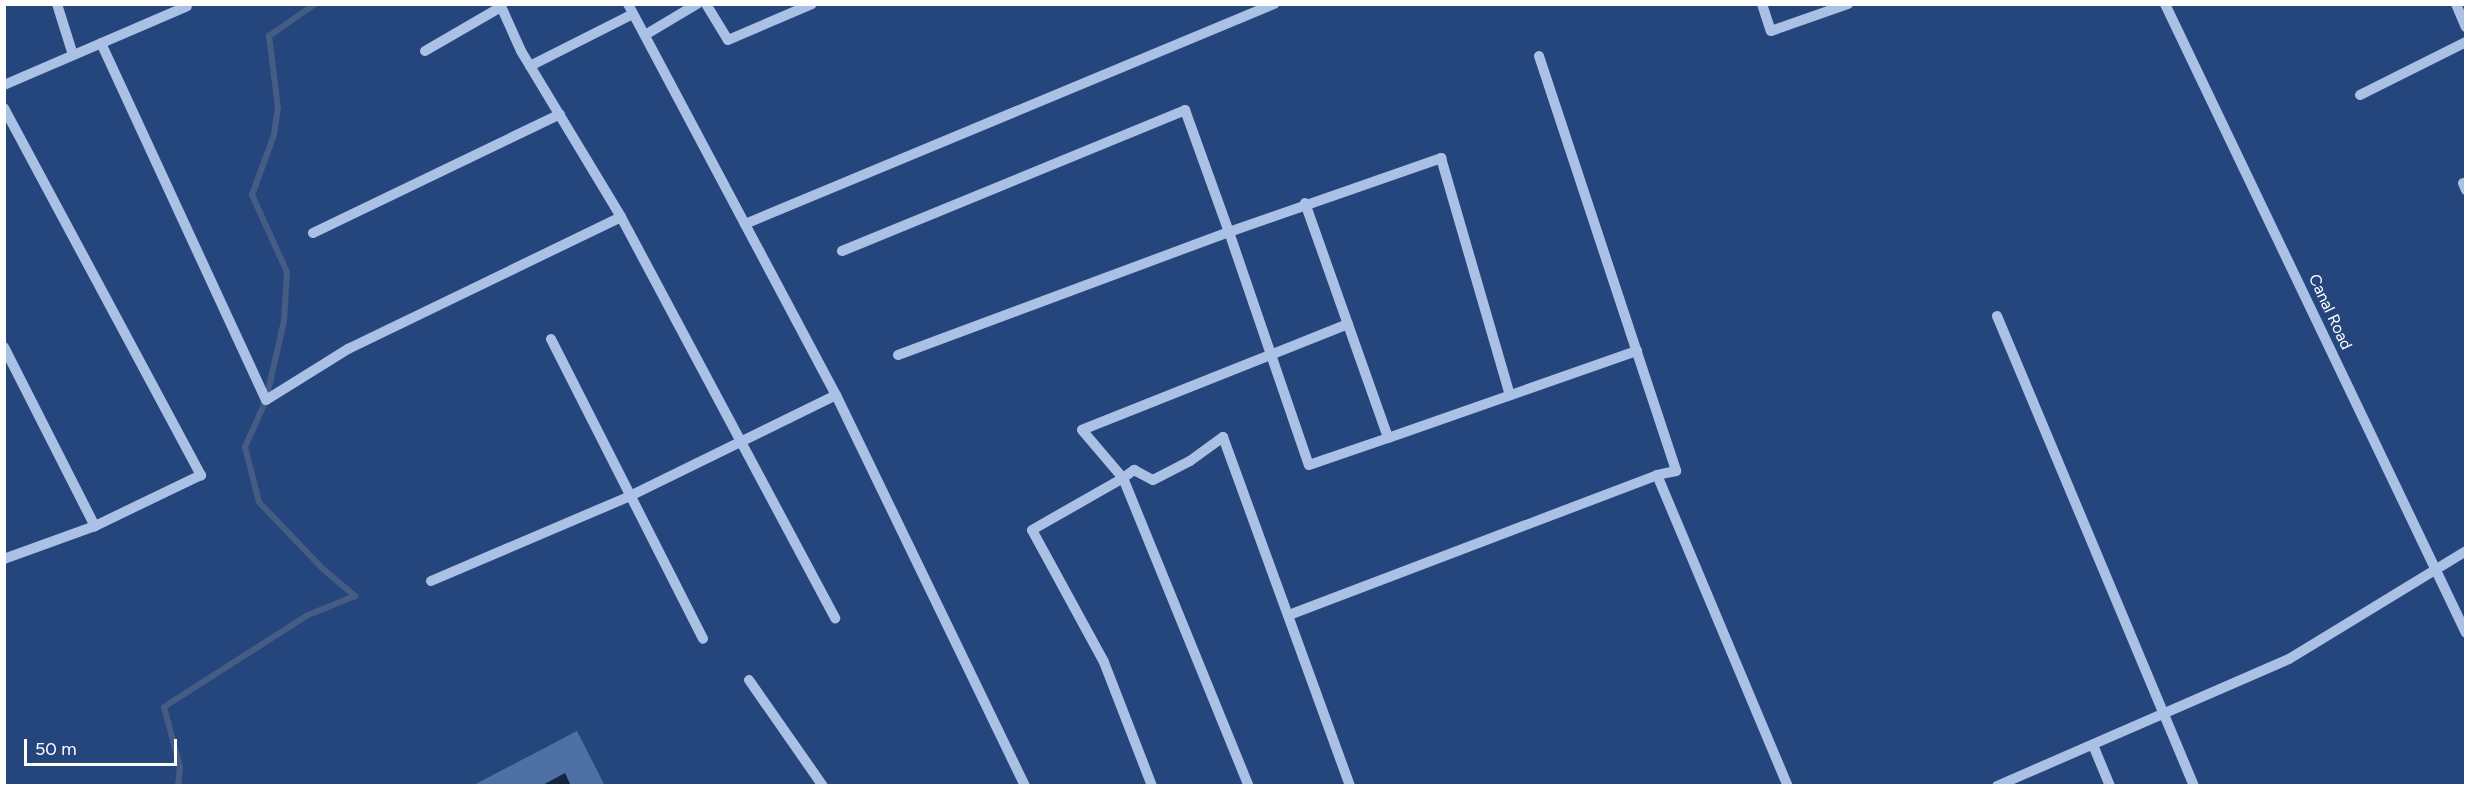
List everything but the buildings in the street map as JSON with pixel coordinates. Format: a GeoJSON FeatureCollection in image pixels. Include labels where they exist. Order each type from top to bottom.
{"type":"FeatureCollection","features":[{"type":"Feature","properties":{"kind":"street"},"geometry":{"type":"LineString","coordinates":[[57,4],[73,55]]}},
{"type":"Feature","properties":{"kind":"street"},"geometry":{"type":"LineString","coordinates":[[645,35],[698,4]]}},
{"type":"Feature","properties":{"kind":"street"},"geometry":{"type":"LineString","coordinates":[[706,4],[728,40],[812,4]]}},
{"type":"Feature","properties":{"kind":"street"},"geometry":{"type":"LineString","coordinates":[[1761,4],[1771,31],[1848,4]]}},
{"type":"Feature","properties":{"kind":"street","name":"Canal Road"},"geometry":{"type":"LineString","coordinates":[[2165,4],[2466,633]]}},
{"type":"Feature","properties":{"kind":"street"},"geometry":{"type":"LineString","coordinates":[[2456,4],[2466,27]]}},
{"type":"Feature","properties":{"kind":"street"},"geometry":{"type":"LineString","coordinates":[[4,85],[188,6]]}},
{"type":"Feature","properties":{"kind":"street"},"geometry":{"type":"LineString","coordinates":[[425,51],[500,6],[530,66],[621,218],[835,618]]}},
{"type":"Feature","properties":{"kind":"street"},"geometry":{"type":"LineString","coordinates":[[745,224],[1269,6]]}},
{"type":"Feature","properties":{"kind":"street"},"geometry":{"type":"LineString","coordinates":[[530,66],[631,9],[836,395],[1025,786]]}},
{"type":"Feature","properties":{"kind":"street"},"geometry":{"type":"LineString","coordinates":[[2360,95],[2466,42]]}},
{"type":"Feature","properties":{"kind":"street"},"geometry":{"type":"LineString","coordinates":[[101,44],[266,400],[348,349],[621,218]]}},
{"type":"Feature","properties":{"kind":"street"},"geometry":{"type":"LineString","coordinates":[[1289,615],[1657,475],[1677,471],[1539,56]]}},
{"type":"Feature","properties":{"kind":"street"},"geometry":{"type":"LineString","coordinates":[[4,108],[201,475],[95,526],[4,559]]}},
{"type":"Feature","properties":{"kind":"street"},"geometry":{"type":"LineString","coordinates":[[842,250],[1185,110],[1309,465],[1637,351]]}},
{"type":"Feature","properties":{"kind":"street"},"geometry":{"type":"LineString","coordinates":[[313,233],[560,114]]}},
{"type":"Feature","properties":{"kind":"street"},"geometry":{"type":"LineString","coordinates":[[898,355],[1305,203],[1441,158],[1510,395]]}},
{"type":"Feature","properties":{"kind":"street"},"geometry":{"type":"LineString","coordinates":[[1305,203],[1388,438]]}},
{"type":"Feature","properties":{"kind":"street"},"geometry":{"type":"LineString","coordinates":[[1997,316],[2194,786]]}},
{"type":"Feature","properties":{"kind":"street"},"geometry":{"type":"LineString","coordinates":[[1249,786],[1123,478],[1082,430],[1348,324]]}},
{"type":"Feature","properties":{"kind":"street"},"geometry":{"type":"LineString","coordinates":[[551,339],[703,639]]}},
{"type":"Feature","properties":{"kind":"street"},"geometry":{"type":"LineString","coordinates":[[4,347],[95,526]]}},
{"type":"Feature","properties":{"kind":"street"},"geometry":{"type":"LineString","coordinates":[[431,581],[630,496],[836,395]]}},
{"type":"Feature","properties":{"kind":"street"},"geometry":{"type":"LineString","coordinates":[[1152,786],[1104,662],[1032,530],[1134,470],[1152,480],[1190,461],[1223,437],[1350,786]]}},
{"type":"Feature","properties":{"kind":"street"},"geometry":{"type":"LineString","coordinates":[[1657,475],[1788,786]]}},
{"type":"Feature","properties":{"kind":"street"},"geometry":{"type":"LineString","coordinates":[[1998,786],[2164,716],[2289,659],[2434,567],[2466,551]]}},
{"type":"Feature","properties":{"kind":"street"},"geometry":{"type":"LineString","coordinates":[[749,680],[823,786]]}},
{"type":"Feature","properties":{"kind":"street"},"geometry":{"type":"LineString","coordinates":[[2093,745],[2110,786]]}},
{"type":"Feature","properties":{"kind":"waterway"},"geometry":{"type":"LineString","coordinates":[[178,786],[180,767],[164,707],[308,615],[355,596],[322,568],[259,502],[245,447],[266,400],[284,321],[287,272],[252,195],[274,135],[278,108],[269,36],[315,4]]}}]}
